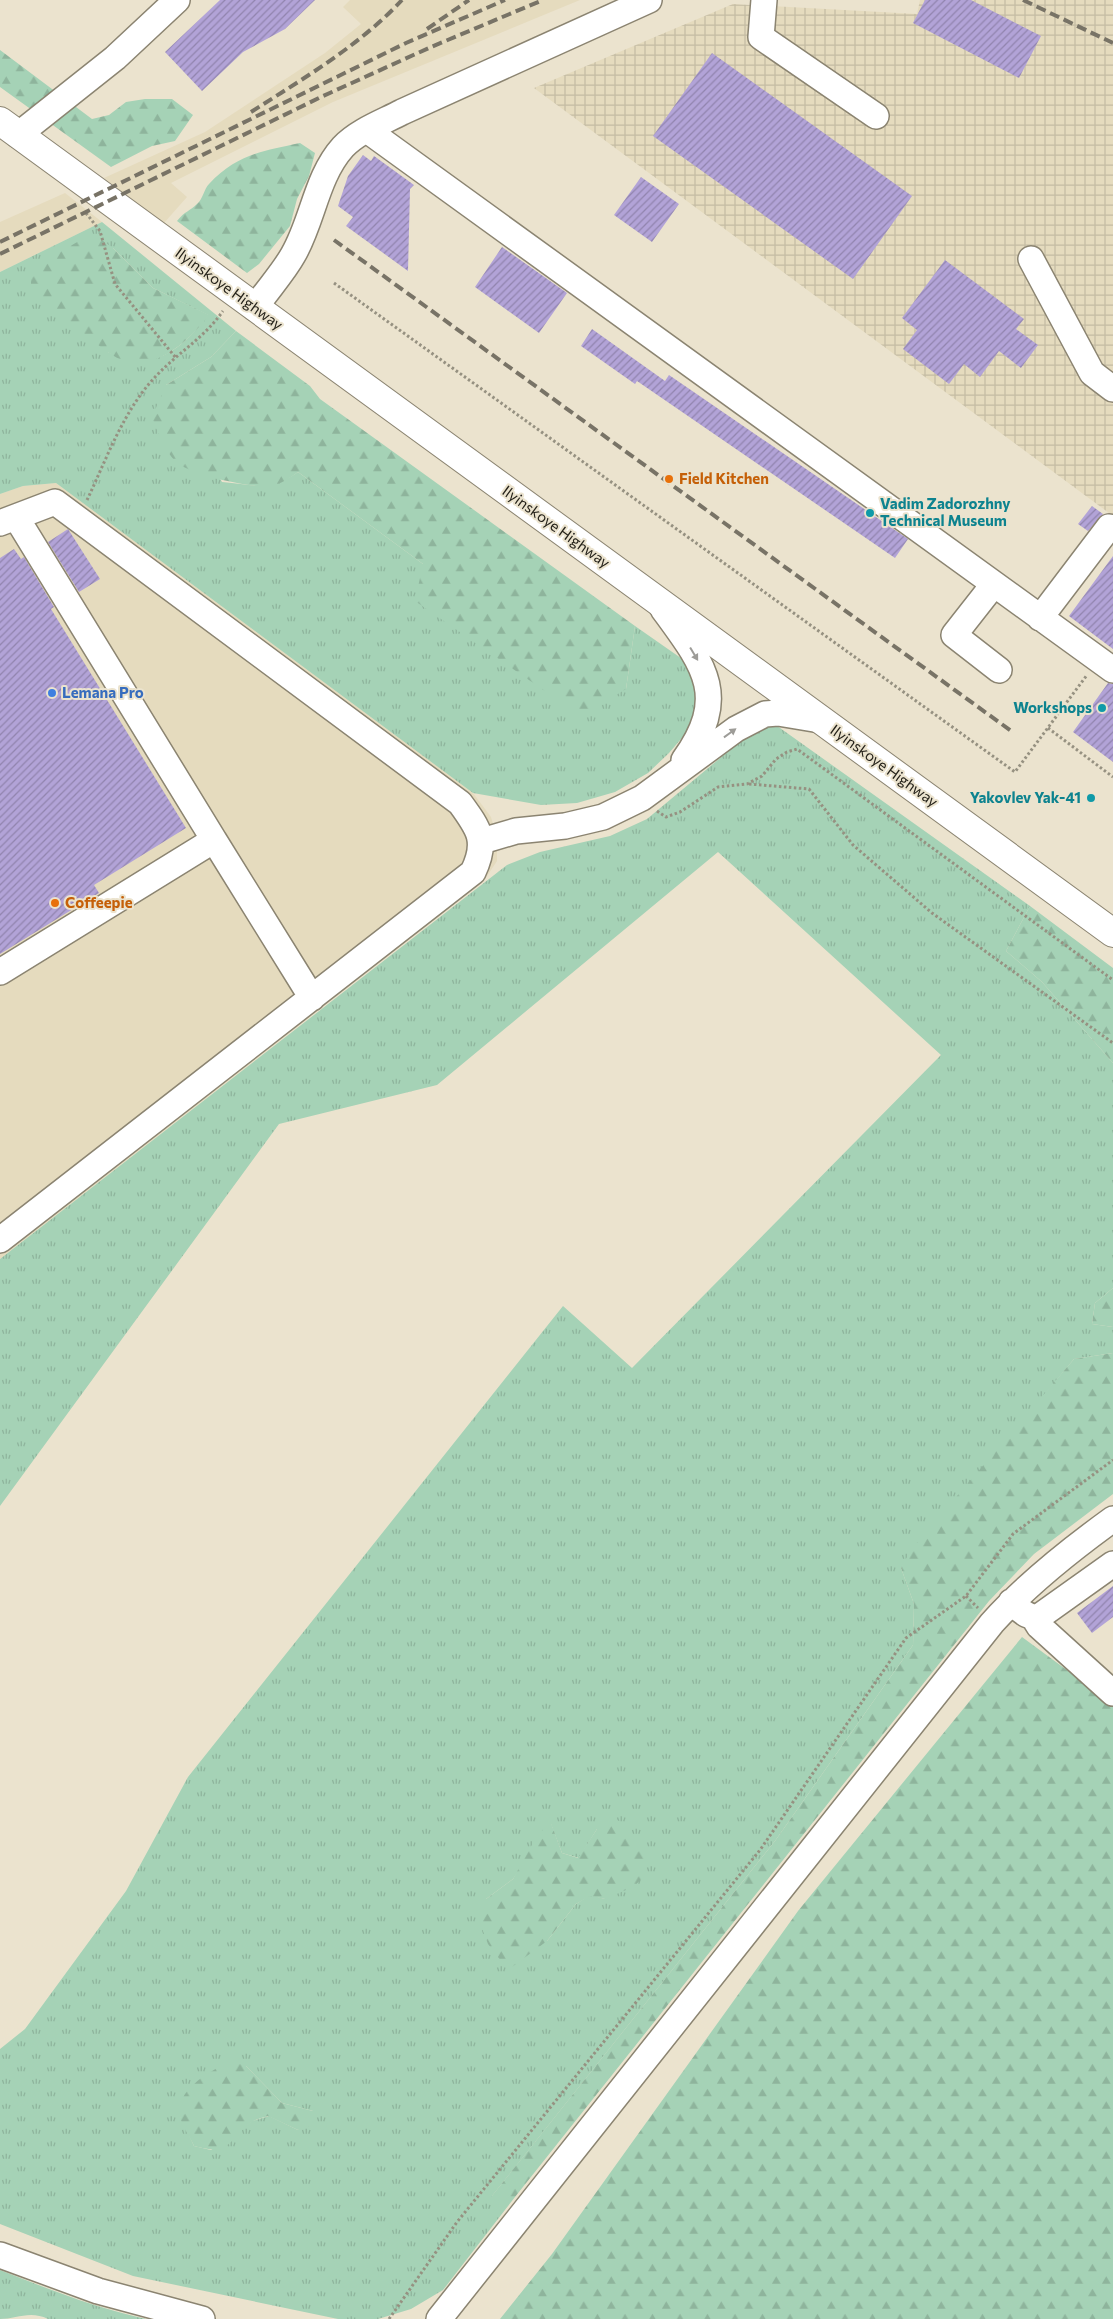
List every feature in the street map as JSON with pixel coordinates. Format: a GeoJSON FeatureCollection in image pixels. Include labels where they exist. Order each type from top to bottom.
{"type":"FeatureCollection","features":[{"type":"Feature","properties":{"kind":"main road","name":"Ilyinskoye Highway"},"geometry":{"type":"LineString","coordinates":[[9,128],[1113,933]]}},
{"type":"Feature","properties":{"kind":"street"},"geometry":{"type":"LineString","coordinates":[[9,128],[115,58],[177,0]]}},
{"type":"Feature","properties":{"kind":"street"},"geometry":{"type":"LineString","coordinates":[[245,301],[293,255],[314,208],[325,174],[344,146],[367,130],[402,112],[649,0]]}},
{"type":"Feature","properties":{"kind":"street"},"geometry":{"type":"LineString","coordinates":[[764,0],[761,36],[876,116]]}},
{"type":"Feature","properties":{"kind":"street"},"geometry":{"type":"LineString","coordinates":[[367,130],[1106,665]]}},
{"type":"Feature","properties":{"kind":"street"},"geometry":{"type":"LineString","coordinates":[[1031,259],[1092,373],[1113,389]]}},
{"type":"Feature","properties":{"kind":"street"},"geometry":{"type":"LineString","coordinates":[[0,1240],[312,998],[473,872],[481,856],[482,841],[475,824],[460,803],[55,502],[8,520],[214,840],[312,998]]}},
{"type":"Feature","properties":{"kind":"street"},"geometry":{"type":"LineString","coordinates":[[1040,618],[1109,527],[1113,530]]}},
{"type":"Feature","properties":{"kind":"street"},"geometry":{"type":"LineString","coordinates":[[994,584],[954,635],[999,670]]}},
{"type":"Feature","properties":{"kind":"street"},"geometry":{"type":"LineString","coordinates":[[656,600],[688,645],[703,670],[709,688],[709,706],[705,724],[698,740],[676,772]]}},
{"type":"Feature","properties":{"kind":"street"},"geometry":{"type":"LineString","coordinates":[[482,841],[516,831],[565,826],[603,817],[642,798],[736,729],[765,714],[820,720]]}},
{"type":"Feature","properties":{"kind":"street"},"geometry":{"type":"LineString","coordinates":[[0,972],[214,840]]}},
{"type":"Feature","properties":{"kind":"street"},"geometry":{"type":"LineString","coordinates":[[439,2319],[912,1721],[1011,1602],[1065,1554],[1113,1518]]}},
{"type":"Feature","properties":{"kind":"street"},"geometry":{"type":"LineString","coordinates":[[1034,1618],[1040,1616],[1113,1564]]}},
{"type":"Feature","properties":{"kind":"street"},"geometry":{"type":"LineString","coordinates":[[1011,1602],[1034,1618],[1039,1626],[1113,1693]]}},
{"type":"Feature","properties":{"kind":"street"},"geometry":{"type":"LineString","coordinates":[[0,2255],[98,2291],[202,2319]]}},
{"type":"Feature","properties":{"kind":"path"},"geometry":{"type":"LineString","coordinates":[[81,208],[100,230],[115,284],[176,358]]}},
{"type":"Feature","properties":{"kind":"path"},"geometry":{"type":"LineString","coordinates":[[334,283],[1015,772],[1048,728],[1106,665]]}},
{"type":"Feature","properties":{"kind":"path"},"geometry":{"type":"LineString","coordinates":[[78,519],[136,401],[157,375],[245,301]]}},
{"type":"Feature","properties":{"kind":"path"},"geometry":{"type":"LineString","coordinates":[[1048,728],[1113,777]]}},
{"type":"Feature","properties":{"kind":"path"},"geometry":{"type":"LineString","coordinates":[[747,784],[762,776],[776,759],[787,752],[797,749],[1113,980]]}},
{"type":"Feature","properties":{"kind":"path"},"geometry":{"type":"LineString","coordinates":[[642,798],[666,817],[680,812],[718,787],[747,784],[809,789],[853,845],[932,913],[1113,1043]]}},
{"type":"Feature","properties":{"kind":"path"},"geometry":{"type":"LineString","coordinates":[[389,2319],[457,2222],[760,1850],[906,1638],[966,1596],[1013,1534],[1113,1460]]}},
{"type":"Feature","properties":{"kind":"shaded area"},"geometry":{"type":"Polygon","coordinates":[[[350,0],[580,0],[333,102],[171,183],[187,197],[164,223],[104,178],[205,132],[325,53],[361,24],[343,7],[350,0]]]}},
{"type":"Feature","properties":{"kind":"shaded area"},"geometry":{"type":"Polygon","coordinates":[[[920,0],[1113,0],[1113,516],[534,88],[733,4],[917,14],[920,0]]]}},
{"type":"Feature","properties":{"kind":"shaded area"},"geometry":{"type":"Polygon","coordinates":[[[65,193],[102,222],[0,272],[0,222],[65,193]]]}},
{"type":"Feature","properties":{"kind":"shaded area"},"geometry":{"type":"Polygon","coordinates":[[[56,483],[473,793],[491,817],[497,838],[497,861],[483,882],[0,1259],[0,494],[23,486],[56,483]]]}},
{"type":"Feature","properties":{"kind":"green space"},"geometry":{"type":"Polygon","coordinates":[[[0,50],[92,119],[109,115],[126,102],[145,99],[172,99],[193,115],[175,141],[152,146],[111,167],[0,87],[0,50]]]}},
{"type":"Feature","properties":{"kind":"green space"},"geometry":{"type":"Polygon","coordinates":[[[300,143],[315,153],[309,176],[297,199],[290,226],[259,264],[247,273],[177,221],[199,202],[209,184],[230,166],[251,155],[300,143]]]}},
{"type":"Feature","properties":{"kind":"green space"},"geometry":{"type":"Polygon","coordinates":[[[102,222],[236,331],[211,357],[166,385],[222,482],[270,485],[298,472],[423,564],[626,689],[635,626],[688,663],[698,691],[696,714],[687,732],[648,773],[615,792],[577,803],[541,805],[473,793],[56,483],[23,486],[0,494],[0,272],[102,222]],[[113,248],[108,352],[138,361],[164,355],[188,338],[208,315],[153,288],[113,248]]]}},
{"type":"Feature","properties":{"kind":"green space"},"geometry":{"type":"Polygon","coordinates":[[[84,238],[99,238],[113,248],[153,288],[209,315],[182,343],[159,358],[135,363],[122,360],[111,354],[49,307],[31,290],[31,275],[55,255],[84,238]]]}},
{"type":"Feature","properties":{"kind":"green space"},"geometry":{"type":"Polygon","coordinates":[[[236,331],[310,386],[320,399],[635,626],[626,689],[581,716],[415,601],[423,564],[298,472],[289,479],[271,486],[250,485],[221,480],[193,471],[175,461],[164,445],[152,417],[166,385],[211,357],[236,331]]]}},
{"type":"Feature","properties":{"kind":"green space"},"geometry":{"type":"Polygon","coordinates":[[[773,723],[1030,906],[1006,951],[1042,982],[1113,1063],[1113,1288],[1095,1303],[1092,1324],[1113,1327],[1113,1353],[1074,1359],[901,1568],[914,1604],[913,1645],[775,1841],[492,2196],[515,2197],[443,2290],[411,2309],[378,2319],[338,2319],[133,2276],[0,2224],[0,2049],[25,2029],[126,1891],[188,1777],[563,1306],[632,1368],[941,1055],[718,852],[437,1085],[279,1124],[0,1506],[0,1259],[507,865],[540,852],[610,836],[647,819],[743,739],[773,723]],[[551,1824],[513,1879],[486,1899],[547,1941],[576,1904],[590,1895],[605,1899],[597,1829],[579,1858],[562,1853],[551,1824]],[[246,2066],[180,2116],[194,2146],[211,2150],[252,2121],[269,2116],[298,2130],[313,2111],[282,2103],[246,2066]]]}},
{"type":"Feature","properties":{"kind":"green space"},"geometry":{"type":"Polygon","coordinates":[[[1030,906],[1113,968],[1113,1063],[1042,982],[1006,951],[1030,906]]]}},
{"type":"Feature","properties":{"kind":"green space"},"geometry":{"type":"Polygon","coordinates":[[[1113,1288],[1113,1327],[1092,1324],[1095,1303],[1113,1288]]]}},
{"type":"Feature","properties":{"kind":"green space"},"geometry":{"type":"Polygon","coordinates":[[[1113,1353],[1113,1494],[1034,1554],[989,1601],[515,2197],[491,2197],[775,1841],[913,1645],[914,1604],[901,1568],[911,1550],[1074,1359],[1113,1353]]]}},
{"type":"Feature","properties":{"kind":"green space"},"geometry":{"type":"Polygon","coordinates":[[[1022,1637],[1113,1704],[1113,2319],[500,2319],[552,2254],[798,1911],[1022,1637]]]}},
{"type":"Feature","properties":{"kind":"green space"},"geometry":{"type":"Polygon","coordinates":[[[612,1817],[626,1825],[645,1859],[645,1876],[633,1887],[605,1899],[590,1896],[576,1904],[547,1941],[508,1970],[488,1944],[476,1913],[486,1899],[513,1879],[538,1834],[551,1823],[562,1853],[578,1858],[597,1829],[612,1817]]]}},
{"type":"Feature","properties":{"kind":"green space"},"geometry":{"type":"Polygon","coordinates":[[[230,2061],[246,2066],[282,2103],[313,2111],[315,2124],[298,2130],[268,2116],[250,2123],[227,2146],[206,2149],[194,2146],[180,2117],[180,2107],[183,2098],[188,2090],[204,2076],[230,2061]]]}},
{"type":"Feature","properties":{"kind":"green space"},"geometry":{"type":"Polygon","coordinates":[[[0,2270],[90,2304],[146,2319],[48,2319],[29,2315],[0,2319],[0,2270]]]}},
{"type":"Feature","properties":{"kind":"building"},"geometry":{"type":"Polygon","coordinates":[[[220,0],[315,0],[285,29],[243,52],[202,91],[165,52],[220,0]]]}},
{"type":"Feature","properties":{"kind":"building"},"geometry":{"type":"Polygon","coordinates":[[[925,0],[971,0],[1041,36],[1019,78],[913,23],[925,0]]]}},
{"type":"Feature","properties":{"kind":"building"},"geometry":{"type":"Polygon","coordinates":[[[712,53],[912,196],[853,279],[653,136],[712,53]]]}},
{"type":"Feature","properties":{"kind":"building"},"geometry":{"type":"Polygon","coordinates":[[[363,155],[371,161],[374,156],[414,185],[410,189],[408,271],[346,226],[353,217],[338,206],[348,176],[363,155]]]}},
{"type":"Feature","properties":{"kind":"building"},"geometry":{"type":"Polygon","coordinates":[[[641,177],[679,204],[652,242],[614,215],[641,177]]]}},
{"type":"Feature","properties":{"kind":"building"},"geometry":{"type":"Polygon","coordinates":[[[502,247],[567,293],[539,333],[475,287],[502,247]]]}},
{"type":"Feature","properties":{"kind":"building"},"geometry":{"type":"Polygon","coordinates":[[[945,260],[1024,319],[1016,329],[1038,345],[1021,368],[999,351],[980,377],[964,364],[949,384],[903,349],[917,330],[902,318],[945,260]]]}},
{"type":"Feature","properties":{"kind":"building"},"geometry":{"type":"Polygon","coordinates":[[[592,329],[665,381],[669,375],[908,539],[895,558],[637,381],[635,384],[581,346],[592,329]]]}},
{"type":"Feature","properties":{"kind":"building"},"geometry":{"type":"Polygon","coordinates":[[[1092,506],[1103,514],[1088,531],[1078,524],[1092,506]]]}},
{"type":"Feature","properties":{"kind":"building"},"geometry":{"type":"Polygon","coordinates":[[[68,529],[100,579],[79,592],[48,542],[68,529]]]}},
{"type":"Feature","properties":{"kind":"building","name":"Lemana Pro"},"geometry":{"type":"Polygon","coordinates":[[[14,549],[21,559],[24,557],[54,607],[51,609],[186,828],[94,885],[99,893],[0,954],[0,558],[14,549]]]}},
{"type":"Feature","properties":{"kind":"building"},"geometry":{"type":"Polygon","coordinates":[[[1113,556],[1113,649],[1069,616],[1113,556]]]}},
{"type":"Feature","properties":{"kind":"building","name":"Workshops"},"geometry":{"type":"Polygon","coordinates":[[[1108,683],[1113,684],[1113,762],[1073,732],[1108,683]]]}},
{"type":"Feature","properties":{"kind":"building"},"geometry":{"type":"Polygon","coordinates":[[[1113,1586],[1113,1617],[1092,1633],[1077,1613],[1113,1586]]]}},
{"type":"Feature","properties":{"kind":"railway"},"geometry":{"type":"LineString","coordinates":[[251,112],[349,47],[402,0]]}},
{"type":"Feature","properties":{"kind":"railway"},"geometry":{"type":"LineString","coordinates":[[427,29],[469,0]]}},
{"type":"Feature","properties":{"kind":"railway"},"geometry":{"type":"LineString","coordinates":[[0,242],[406,43],[505,0]]}},
{"type":"Feature","properties":{"kind":"railway"},"geometry":{"type":"LineString","coordinates":[[0,254],[321,97],[431,47],[543,0]]}},
{"type":"Feature","properties":{"kind":"railway"},"geometry":{"type":"LineString","coordinates":[[1023,0],[1113,43]]}},
{"type":"Feature","properties":{"kind":"railway"},"geometry":{"type":"LineString","coordinates":[[334,240],[1014,733]]}},
{"type":"Feature","properties":{"kind":"place","name":"Field Kitchen"},"geometry":{"type":"Point","coordinates":[669,479]}},
{"type":"Feature","properties":{"kind":"place","name":"Vadim Zadorozhny Technical Museum"},"geometry":{"type":"Point","coordinates":[870,513]}},
{"type":"Feature","properties":{"kind":"place","name":"Lemana Pro"},"geometry":{"type":"Point","coordinates":[52,693]}},
{"type":"Feature","properties":{"kind":"place","name":"Workshops"},"geometry":{"type":"Point","coordinates":[1102,708]}},
{"type":"Feature","properties":{"kind":"place","name":"Yakovlev Yak-41"},"geometry":{"type":"Point","coordinates":[1091,798]}},
{"type":"Feature","properties":{"kind":"place","name":"Coffeepie"},"geometry":{"type":"Point","coordinates":[55,903]}}]}
